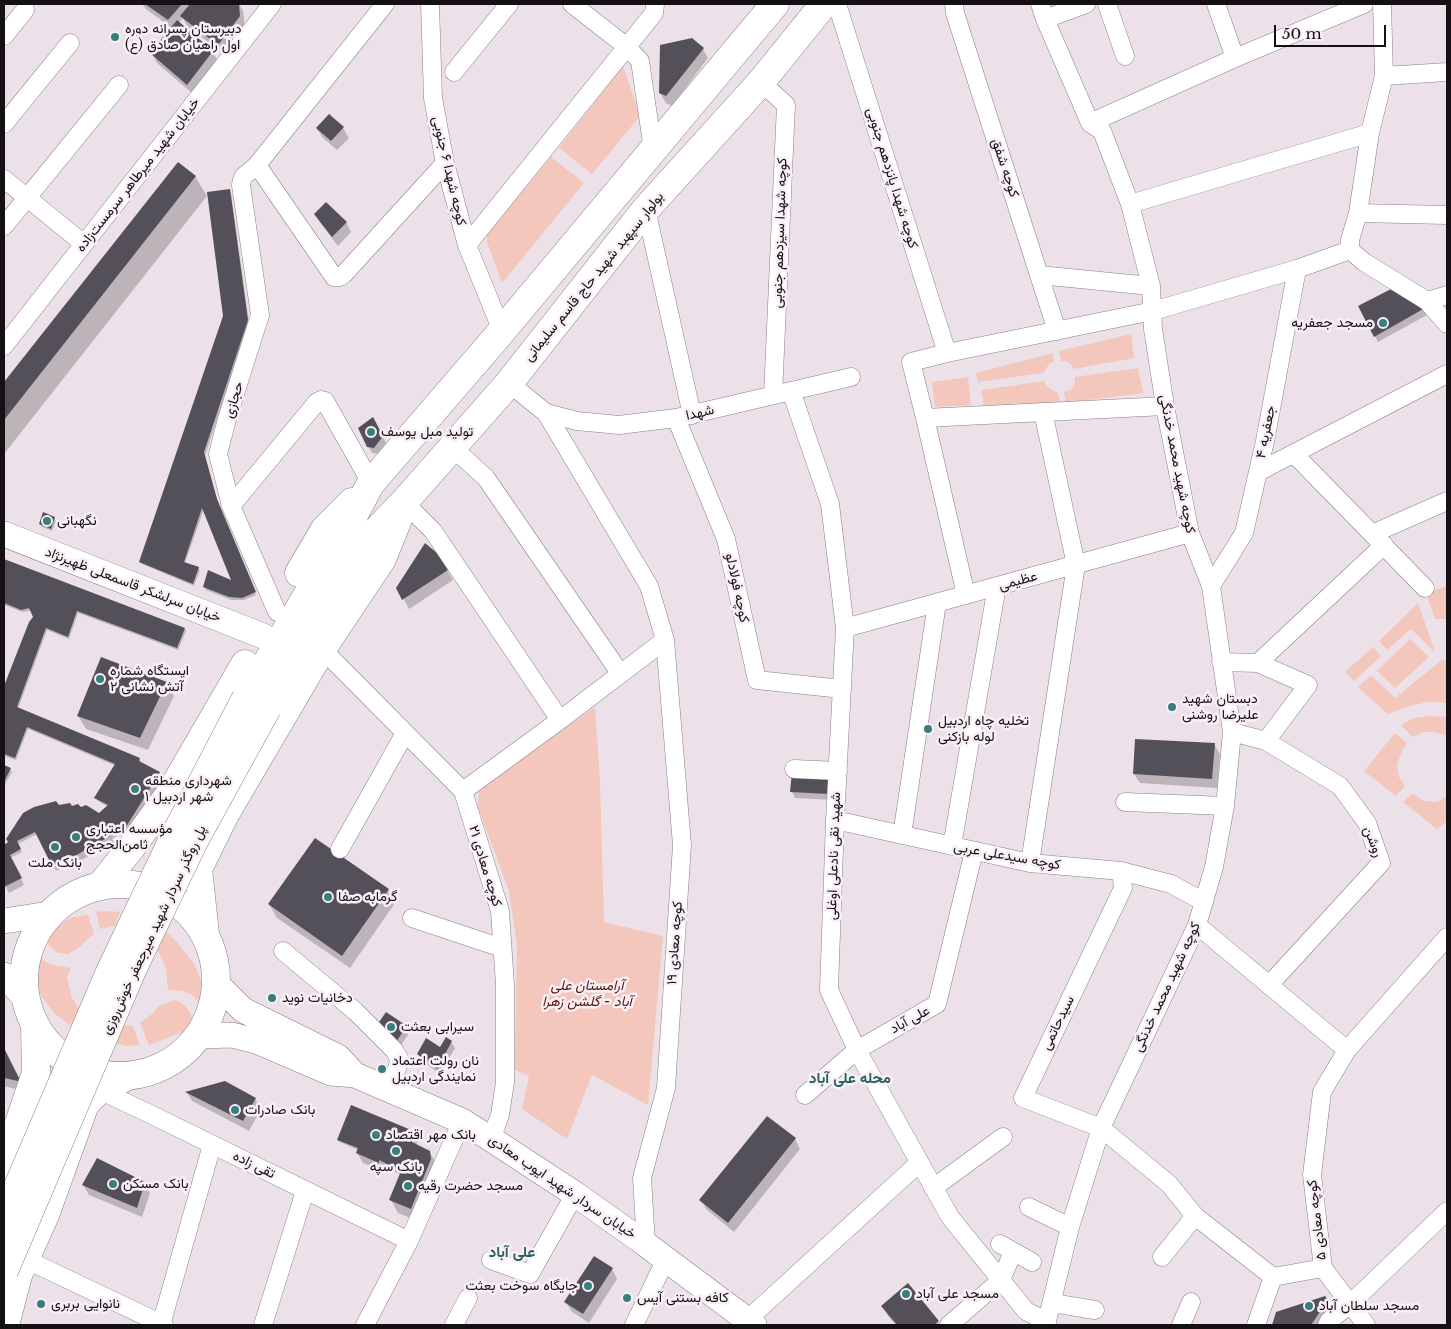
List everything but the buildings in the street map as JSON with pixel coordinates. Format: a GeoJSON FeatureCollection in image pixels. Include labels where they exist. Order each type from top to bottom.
{"type":"FeatureCollection","features":[{"type":"Feature","properties":{"kind":"main road"},"geometry":{"type":"LineString","coordinates":[[101,885],[169,795],[325,529],[371,483],[775,4]]}},
{"type":"Feature","properties":{"kind":"main road","name":"بولوار سپهبد شهید حاج قاسم سلیمانی"},"geometry":{"type":"LineString","coordinates":[[352,542],[404,502],[509,383],[646,209],[761,82],[824,4]]}},
{"type":"Feature","properties":{"kind":"main road"},"geometry":{"type":"LineString","coordinates":[[352,542],[371,483]]}},
{"type":"Feature","properties":{"kind":"main road"},"geometry":{"type":"LineString","coordinates":[[5,1325],[18,1275],[11,1268],[44,1215],[85,1104],[99,1090],[128,1076],[154,1069],[179,1056],[198,1036],[211,1011],[216,983],[213,955],[206,935],[198,869],[224,816],[322,649],[382,559],[404,502]]}},
{"type":"Feature","properties":{"kind":"main road","name":"خیابان سرلشکر قاسمعلی ظهیرنژاد"},"geometry":{"type":"LineString","coordinates":[[4,534],[262,636]]}},
{"type":"Feature","properties":{"kind":"main road","name":"پل روگذر سردار شهید میرجعفر خوش‌روزی"},"geometry":{"type":"LineString","coordinates":[[4,1220],[110,972],[176,833],[352,542]]}},
{"type":"Feature","properties":{"kind":"main road","name":"پل روگذر سردار شهید میرجعفر خوش‌روزی"},"geometry":{"type":"LineString","coordinates":[[11,1268],[136,961],[194,841],[256,703]]}},
{"type":"Feature","properties":{"kind":"main road"},"geometry":{"type":"LineString","coordinates":[[169,795],[176,813],[193,822],[207,824],[224,816]]}},
{"type":"Feature","properties":{"kind":"main road"},"geometry":{"type":"LineString","coordinates":[[128,1076],[100,1074],[74,1064],[52,1048],[35,1026],[25,998],[24,968],[32,939],[50,914],[73,896],[101,885],[132,884],[162,893],[187,910],[206,935]]}},
{"type":"Feature","properties":{"kind":"main road"},"geometry":{"type":"LineString","coordinates":[[4,921],[50,914]]}},
{"type":"Feature","properties":{"kind":"main road"},"geometry":{"type":"LineString","coordinates":[[4,975],[25,998]]}},
{"type":"Feature","properties":{"kind":"main road","name":"خیابان سردار شهید ایوب معادی"},"geometry":{"type":"LineString","coordinates":[[216,983],[243,1010],[338,1057],[355,1075]]}},
{"type":"Feature","properties":{"kind":"main road"},"geometry":{"type":"LineString","coordinates":[[4,1167],[36,1073],[35,1026]]}},
{"type":"Feature","properties":{"kind":"main road","name":"خیابان سردار شهید ایوب معادی"},"geometry":{"type":"LineString","coordinates":[[198,1036],[232,1035],[259,1042],[331,1073],[355,1075],[462,1121],[575,1194],[751,1322]]}},
{"type":"Feature","properties":{"kind":"main road"},"geometry":{"type":"LineString","coordinates":[[4,1187],[14,1185],[28,1186],[36,1195],[44,1215]]}},
{"type":"Feature","properties":{"kind":"street","name":"خیابان شهید میرطاهر سرمست‌زاده"},"geometry":{"type":"LineString","coordinates":[[4,346],[272,4]]}},
{"type":"Feature","properties":{"kind":"street"},"geometry":{"type":"LineString","coordinates":[[386,4],[257,165],[334,277],[340,277],[445,163]]}},
{"type":"Feature","properties":{"kind":"street","name":"کوچه شهدا ۶ جنوبی"},"geometry":{"type":"LineString","coordinates":[[430,4],[433,98],[445,163],[466,245],[502,330]]}},
{"type":"Feature","properties":{"kind":"street"},"geometry":{"type":"LineString","coordinates":[[454,72],[509,4]]}},
{"type":"Feature","properties":{"kind":"street"},"geometry":{"type":"LineString","coordinates":[[572,4],[627,47],[640,61],[653,150]]}},
{"type":"Feature","properties":{"kind":"street"},"geometry":{"type":"LineString","coordinates":[[466,245],[654,13],[655,4]]}},
{"type":"Feature","properties":{"kind":"street","name":"کوچه شهدا پانزدهم جنوبی"},"geometry":{"type":"LineString","coordinates":[[837,4],[946,353]]}},
{"type":"Feature","properties":{"kind":"street","name":"کوچه شفق"},"geometry":{"type":"LineString","coordinates":[[954,4],[955,13],[1057,331]]}},
{"type":"Feature","properties":{"kind":"street"},"geometry":{"type":"LineString","coordinates":[[1042,12],[1086,4]]}},
{"type":"Feature","properties":{"kind":"street"},"geometry":{"type":"LineString","coordinates":[[1107,4],[1125,56]]}},
{"type":"Feature","properties":{"kind":"street"},"geometry":{"type":"LineString","coordinates":[[1216,4],[1235,58]]}},
{"type":"Feature","properties":{"kind":"street"},"geometry":{"type":"LineString","coordinates":[[1090,123],[1235,58],[1364,4]]}},
{"type":"Feature","properties":{"kind":"street"},"geometry":{"type":"LineString","coordinates":[[1382,4],[1384,76],[1370,133],[1358,213],[1350,240],[1350,250],[1364,262],[1427,301],[1447,324]]}},
{"type":"Feature","properties":{"kind":"street"},"geometry":{"type":"LineString","coordinates":[[4,36],[25,10]]}},
{"type":"Feature","properties":{"kind":"street","name":"کوچه شهید محمد خدنگی"},"geometry":{"type":"LineString","coordinates":[[1042,12],[1090,123],[1102,131],[1130,204],[1151,286],[1153,328],[1165,406],[1190,533],[1211,586],[1232,732],[1225,806],[1214,867],[1198,925],[1101,1128],[1070,1227],[1047,1324]]}},
{"type":"Feature","properties":{"kind":"street"},"geometry":{"type":"LineString","coordinates":[[4,124],[70,43]]}},
{"type":"Feature","properties":{"kind":"street"},"geometry":{"type":"LineString","coordinates":[[1384,76],[1447,72]]}},
{"type":"Feature","properties":{"kind":"street","name":"کوچه شهدا سیزدهم جنوبی"},"geometry":{"type":"LineString","coordinates":[[761,82],[786,105],[773,395]]}},
{"type":"Feature","properties":{"kind":"street"},"geometry":{"type":"LineString","coordinates":[[4,226],[119,85]]}},
{"type":"Feature","properties":{"kind":"street"},"geometry":{"type":"LineString","coordinates":[[1130,204],[1370,133]]}},
{"type":"Feature","properties":{"kind":"street","name":"حجازی"},"geometry":{"type":"LineString","coordinates":[[257,165],[244,176],[241,185],[260,314],[218,454],[231,506],[277,612]]}},
{"type":"Feature","properties":{"kind":"street"},"geometry":{"type":"LineString","coordinates":[[4,179],[84,244]]}},
{"type":"Feature","properties":{"kind":"street"},"geometry":{"type":"LineString","coordinates":[[646,209],[684,417]]}},
{"type":"Feature","properties":{"kind":"street"},"geometry":{"type":"LineString","coordinates":[[1358,213],[1447,215]]}},
{"type":"Feature","properties":{"kind":"street"},"geometry":{"type":"LineString","coordinates":[[966,595],[910,362],[1153,311],[1297,269],[1350,250]]}},
{"type":"Feature","properties":{"kind":"street","name":"جعفریه ۴"},"geometry":{"type":"LineString","coordinates":[[1211,586],[1244,533],[1258,472],[1297,269]]}},
{"type":"Feature","properties":{"kind":"street"},"geometry":{"type":"LineString","coordinates":[[1039,275],[1151,286]]}},
{"type":"Feature","properties":{"kind":"street"},"geometry":{"type":"LineString","coordinates":[[1427,301],[1447,295]]}},
{"type":"Feature","properties":{"kind":"street"},"geometry":{"type":"LineString","coordinates":[[1258,472],[1447,374]]}},
{"type":"Feature","properties":{"kind":"street","name":"شهدا"},"geometry":{"type":"LineString","coordinates":[[546,413],[577,421],[619,425],[684,417],[851,377]]}},
{"type":"Feature","properties":{"kind":"street"},"geometry":{"type":"LineString","coordinates":[[509,383],[546,413]]}},
{"type":"Feature","properties":{"kind":"street","name":"شهید نقی نادعلی اوغلی"},"geometry":{"type":"LineString","coordinates":[[791,391],[830,504],[845,628],[835,820],[829,990],[857,1050],[950,1217],[1026,1311],[1047,1324]]}},
{"type":"Feature","properties":{"kind":"street"},"geometry":{"type":"LineString","coordinates":[[231,506],[317,402],[321,400],[326,402],[371,483]]}},
{"type":"Feature","properties":{"kind":"street"},"geometry":{"type":"LineString","coordinates":[[925,418],[1165,406]]}},
{"type":"Feature","properties":{"kind":"street"},"geometry":{"type":"LineString","coordinates":[[1030,863],[1076,565],[1043,412]]}},
{"type":"Feature","properties":{"kind":"street","name":"کوچه معادی ۱۹"},"geometry":{"type":"LineString","coordinates":[[546,413],[649,586],[665,640],[682,845],[666,1088],[642,1178],[646,1244]]}},
{"type":"Feature","properties":{"kind":"street","name":"کوچه فولادلو"},"geometry":{"type":"LineString","coordinates":[[684,417],[726,539],[757,680],[842,689]]}},
{"type":"Feature","properties":{"kind":"street"},"geometry":{"type":"LineString","coordinates":[[452,446],[486,478],[620,673]]}},
{"type":"Feature","properties":{"kind":"street"},"geometry":{"type":"LineString","coordinates":[[1294,454],[1425,588]]}},
{"type":"Feature","properties":{"kind":"street"},"geometry":{"type":"LineString","coordinates":[[1258,662],[1378,540],[1447,501]]}},
{"type":"Feature","properties":{"kind":"street"},"geometry":{"type":"LineString","coordinates":[[404,502],[433,531],[560,720]]}},
{"type":"Feature","properties":{"kind":"street","name":"عظیمی"},"geometry":{"type":"LineString","coordinates":[[845,628],[1190,533]]}},
{"type":"Feature","properties":{"kind":"street"},"geometry":{"type":"LineString","coordinates":[[952,846],[997,586]]}},
{"type":"Feature","properties":{"kind":"street"},"geometry":{"type":"LineString","coordinates":[[902,835],[936,603]]}},
{"type":"Feature","properties":{"kind":"street"},"geometry":{"type":"LineString","coordinates":[[463,790],[560,720],[665,640]]}},
{"type":"Feature","properties":{"kind":"street","name":"کوچه معادی ۲۱"},"geometry":{"type":"LineString","coordinates":[[322,649],[463,790],[500,911],[505,985],[505,1082],[500,1115],[491,1139]]}},
{"type":"Feature","properties":{"kind":"street"},"geometry":{"type":"LineString","coordinates":[[1221,662],[1258,662],[1308,685],[1266,740]]}},
{"type":"Feature","properties":{"kind":"street","name":"روشن"},"geometry":{"type":"LineString","coordinates":[[1232,732],[1266,740],[1340,786],[1367,823],[1381,863],[1270,984]]}},
{"type":"Feature","properties":{"kind":"street"},"geometry":{"type":"LineString","coordinates":[[340,848],[405,733]]}},
{"type":"Feature","properties":{"kind":"street"},"geometry":{"type":"LineString","coordinates":[[794,769],[838,771]]}},
{"type":"Feature","properties":{"kind":"street"},"geometry":{"type":"LineString","coordinates":[[1125,802],[1225,806]]}},
{"type":"Feature","properties":{"kind":"street","name":"کوچه سیدعلی عربی"},"geometry":{"type":"LineString","coordinates":[[835,820],[1030,863],[1121,871],[1171,884],[1204,902]]}},
{"type":"Feature","properties":{"kind":"street","name":"علی آباد"},"geometry":{"type":"LineString","coordinates":[[805,1094],[857,1050],[937,1004],[974,851]]}},
{"type":"Feature","properties":{"kind":"street","name":"سیدحاتمی"},"geometry":{"type":"LineString","coordinates":[[1101,1128],[1023,1098],[1123,888],[1121,871]]}},
{"type":"Feature","properties":{"kind":"street"},"geometry":{"type":"LineString","coordinates":[[412,918],[502,948]]}},
{"type":"Feature","properties":{"kind":"street"},"geometry":{"type":"LineString","coordinates":[[1198,925],[1347,1050]]}},
{"type":"Feature","properties":{"kind":"street","name":"کوچه معادی ۵"},"geometry":{"type":"LineString","coordinates":[[1366,1325],[1323,1268],[1312,1175],[1322,1092],[1347,1050],[1447,937]]}},
{"type":"Feature","properties":{"kind":"street"},"geometry":{"type":"LineString","coordinates":[[283,951],[355,1011],[394,1050],[399,1058],[398,1066],[388,1089]]}},
{"type":"Feature","properties":{"kind":"street","name":"تقی زاده"},"geometry":{"type":"LineString","coordinates":[[99,1090],[409,1241]]}},
{"type":"Feature","properties":{"kind":"street"},"geometry":{"type":"LineString","coordinates":[[365,1325],[409,1241],[462,1121]]}},
{"type":"Feature","properties":{"kind":"street"},"geometry":{"type":"LineString","coordinates":[[1101,1128],[1170,1184],[1195,1216],[1273,1277],[1323,1268]]}},
{"type":"Feature","properties":{"kind":"street"},"geometry":{"type":"LineString","coordinates":[[933,1188],[1003,1137]]}},
{"type":"Feature","properties":{"kind":"street"},"geometry":{"type":"LineString","coordinates":[[11,1268],[162,1325],[212,1145]]}},
{"type":"Feature","properties":{"kind":"street"},"geometry":{"type":"LineString","coordinates":[[751,1322],[919,1163]]}},
{"type":"Feature","properties":{"kind":"street"},"geometry":{"type":"LineString","coordinates":[[263,1325],[305,1190]]}},
{"type":"Feature","properties":{"kind":"street"},"geometry":{"type":"LineString","coordinates":[[491,1260],[530,1274],[575,1194]]}},
{"type":"Feature","properties":{"kind":"street"},"geometry":{"type":"LineString","coordinates":[[1029,1207],[1070,1227]]}},
{"type":"Feature","properties":{"kind":"street"},"geometry":{"type":"LineString","coordinates":[[1327,1325],[1329,1321],[1350,1304],[1447,1211]]}},
{"type":"Feature","properties":{"kind":"street"},"geometry":{"type":"LineString","coordinates":[[1162,1257],[1195,1216]]}},
{"type":"Feature","properties":{"kind":"street"},"geometry":{"type":"LineString","coordinates":[[949,1325],[1000,1280],[1006,1248],[1032,1262]]}},
{"type":"Feature","properties":{"kind":"street"},"geometry":{"type":"LineString","coordinates":[[634,1325],[666,1259]]}},
{"type":"Feature","properties":{"kind":"street"},"geometry":{"type":"LineString","coordinates":[[1256,1325],[1273,1277]]}},
{"type":"Feature","properties":{"kind":"street"},"geometry":{"type":"LineString","coordinates":[[454,1325],[468,1298]]}},
{"type":"Feature","properties":{"kind":"street"},"geometry":{"type":"LineString","coordinates":[[1181,1325],[1191,1302]]}},
{"type":"Feature","properties":{"kind":"street"},"geometry":{"type":"LineString","coordinates":[[1052,1303],[1095,1310]]}},
{"type":"Feature","properties":{"kind":"green space"},"geometry":{"type":"Polygon","coordinates":[[[623,66],[640,116],[592,174],[559,148],[623,66]]]}},
{"type":"Feature","properties":{"kind":"green space"},"geometry":{"type":"Polygon","coordinates":[[[551,157],[584,183],[502,283],[487,242],[487,233],[551,157]]]}},
{"type":"Feature","properties":{"kind":"green space"},"geometry":{"type":"Polygon","coordinates":[[[1131,334],[1134,358],[1074,369],[1071,364],[1061,361],[1059,351],[1131,334]]]}},
{"type":"Feature","properties":{"kind":"green space"},"geometry":{"type":"Polygon","coordinates":[[[1053,353],[1054,362],[1049,364],[1043,373],[978,382],[976,373],[1053,353]]]}},
{"type":"Feature","properties":{"kind":"green space"},"geometry":{"type":"Polygon","coordinates":[[[1138,368],[1143,393],[1066,403],[1064,392],[1072,389],[1075,377],[1138,368]]]}},
{"type":"Feature","properties":{"kind":"green space"},"geometry":{"type":"Polygon","coordinates":[[[968,377],[971,405],[935,407],[932,382],[968,377]]]}},
{"type":"Feature","properties":{"kind":"green space"},"geometry":{"type":"Polygon","coordinates":[[[1044,381],[1047,387],[1058,393],[1061,404],[984,407],[981,390],[1044,381]]]}},
{"type":"Feature","properties":{"kind":"green space"},"geometry":{"type":"Polygon","coordinates":[[[1447,586],[1447,619],[1435,619],[1426,593],[1447,586]]]}},
{"type":"Feature","properties":{"kind":"green space"},"geometry":{"type":"Polygon","coordinates":[[[1418,603],[1435,652],[1411,629],[1387,650],[1379,641],[1418,603]]]}},
{"type":"Feature","properties":{"kind":"green space"},"geometry":{"type":"Polygon","coordinates":[[[1410,639],[1429,657],[1395,688],[1377,671],[1410,639]]]}},
{"type":"Feature","properties":{"kind":"green space"},"geometry":{"type":"Polygon","coordinates":[[[1373,647],[1381,656],[1354,681],[1345,672],[1373,647]]]}},
{"type":"Feature","properties":{"kind":"green space"},"geometry":{"type":"Polygon","coordinates":[[[1443,659],[1447,662],[1447,703],[1428,702],[1409,706],[1388,714],[1358,687],[1371,675],[1395,698],[1443,659]]]}},
{"type":"Feature","properties":{"kind":"green space","name":"آرامستان علی آباد - گلشن زهرا"},"geometry":{"type":"Polygon","coordinates":[[[595,707],[600,781],[604,922],[663,936],[648,1105],[592,1075],[567,1139],[522,1109],[529,1076],[515,1070],[517,944],[509,891],[478,807],[479,788],[595,707]]]}},
{"type":"Feature","properties":{"kind":"green space"},"geometry":{"type":"Polygon","coordinates":[[[1429,716],[1447,717],[1447,735],[1423,732],[1413,737],[1401,725],[1414,718],[1429,716]]]}},
{"type":"Feature","properties":{"kind":"green space"},"geometry":{"type":"Polygon","coordinates":[[[1395,733],[1407,743],[1397,765],[1399,777],[1405,786],[1396,796],[1364,771],[1395,733]]]}},
{"type":"Feature","properties":{"kind":"green space"},"geometry":{"type":"Polygon","coordinates":[[[1413,793],[1423,801],[1437,802],[1447,796],[1447,821],[1437,829],[1403,802],[1413,793]]]}},
{"type":"Feature","properties":{"kind":"green space"},"geometry":{"type":"Polygon","coordinates":[[[96,912],[120,912],[115,926],[100,929],[96,912]]]}},
{"type":"Feature","properties":{"kind":"green space"},"geometry":{"type":"Polygon","coordinates":[[[88,915],[94,934],[78,948],[68,954],[58,953],[50,947],[43,935],[73,917],[88,915]]]}},
{"type":"Feature","properties":{"kind":"green space"},"geometry":{"type":"Polygon","coordinates":[[[163,929],[175,940],[195,965],[204,989],[203,1007],[192,995],[183,991],[168,990],[166,968],[154,947],[163,929]]]}},
{"type":"Feature","properties":{"kind":"green space"},"geometry":{"type":"Polygon","coordinates":[[[34,950],[45,962],[71,968],[67,977],[72,998],[80,1010],[70,1025],[55,1014],[42,997],[33,979],[32,962],[34,950]]]}},
{"type":"Feature","properties":{"kind":"green space"},"geometry":{"type":"Polygon","coordinates":[[[175,1000],[182,1003],[190,1012],[194,1024],[180,1033],[149,1045],[140,1023],[152,1014],[158,1006],[175,1000]]]}},
{"type":"Feature","properties":{"kind":"green space"},"geometry":{"type":"Polygon","coordinates":[[[122,1025],[133,1026],[140,1045],[127,1046],[114,1043],[122,1025]]]}},
{"type":"Feature","properties":{"kind":"place","name":"دبیرستان پسرانه دوره اول راهیان صادق (ع)"},"geometry":{"type":"Point","coordinates":[115,37]}},
{"type":"Feature","properties":{"kind":"place","name":"مسجد جعفریه"},"geometry":{"type":"Point","coordinates":[1383,323]}},
{"type":"Feature","properties":{"kind":"place","name":"تولید مبل یوسف"},"geometry":{"type":"Point","coordinates":[371,432]}},
{"type":"Feature","properties":{"kind":"place","name":"نگهبانی"},"geometry":{"type":"Point","coordinates":[47,521]}},
{"type":"Feature","properties":{"kind":"place","name":"ایستگاه شماره ۲ آتش نشانی"},"geometry":{"type":"Point","coordinates":[100,679]}},
{"type":"Feature","properties":{"kind":"place","name":"دبستان شهید علیرضا روشنی"},"geometry":{"type":"Point","coordinates":[1172,707]}},
{"type":"Feature","properties":{"kind":"place","name":"تخلیه چاه اردبیل لوله بازکنی"},"geometry":{"type":"Point","coordinates":[928,729]}},
{"type":"Feature","properties":{"kind":"place","name":"شهرداری منطقه ۱ شهر اردبیل"},"geometry":{"type":"Point","coordinates":[135,789]}},
{"type":"Feature","properties":{"kind":"place","name":"مؤسسه اعتباری ثامن‌الحجج"},"geometry":{"type":"Point","coordinates":[76,837]}},
{"type":"Feature","properties":{"kind":"place","name":"بانک ملت"},"geometry":{"type":"Point","coordinates":[55,847]}},
{"type":"Feature","properties":{"kind":"place","name":"گرمابه صفا"},"geometry":{"type":"Point","coordinates":[328,897]}},
{"type":"Feature","properties":{"kind":"place","name":"دخانیات نوید"},"geometry":{"type":"Point","coordinates":[272,998]}},
{"type":"Feature","properties":{"kind":"place","name":"سیرابی بعثت"},"geometry":{"type":"Point","coordinates":[391,1027]}},
{"type":"Feature","properties":{"kind":"place","name":"نان رولت اعتماد نمایندگی اردبیل"},"geometry":{"type":"Point","coordinates":[382,1069]}},
{"type":"Feature","properties":{"kind":"place","name":"بانک صادرات"},"geometry":{"type":"Point","coordinates":[235,1110]}},
{"type":"Feature","properties":{"kind":"place","name":"بانک مهر اقتصاد"},"geometry":{"type":"Point","coordinates":[376,1135]}},
{"type":"Feature","properties":{"kind":"place","name":"بانک سپه"},"geometry":{"type":"Point","coordinates":[396,1151]}},
{"type":"Feature","properties":{"kind":"place","name":"بانک مسکن"},"geometry":{"type":"Point","coordinates":[113,1184]}},
{"type":"Feature","properties":{"kind":"place","name":"مسجد حضرت رقیه"},"geometry":{"type":"Point","coordinates":[408,1186]}},
{"type":"Feature","properties":{"kind":"place","name":"جایگاه سوخت بعثت"},"geometry":{"type":"Point","coordinates":[588,1286]}},
{"type":"Feature","properties":{"kind":"place","name":"مسجد علی آباد"},"geometry":{"type":"Point","coordinates":[906,1294]}},
{"type":"Feature","properties":{"kind":"place","name":"کافه بستنی آیس"},"geometry":{"type":"Point","coordinates":[627,1298]}},
{"type":"Feature","properties":{"kind":"place","name":"نانوایی بربری"},"geometry":{"type":"Point","coordinates":[41,1304]}},
{"type":"Feature","properties":{"kind":"place","name":"مسجد سلطان آباد"},"geometry":{"type":"Point","coordinates":[1309,1306]}},
{"type":"Feature","properties":{"kind":"district","name":"محله علی آباد"},"geometry":{"type":"Point","coordinates":[850,1079]}},
{"type":"Feature","properties":{"kind":"district","name":"علی آباد"},"geometry":{"type":"Point","coordinates":[512,1253]}}]}
